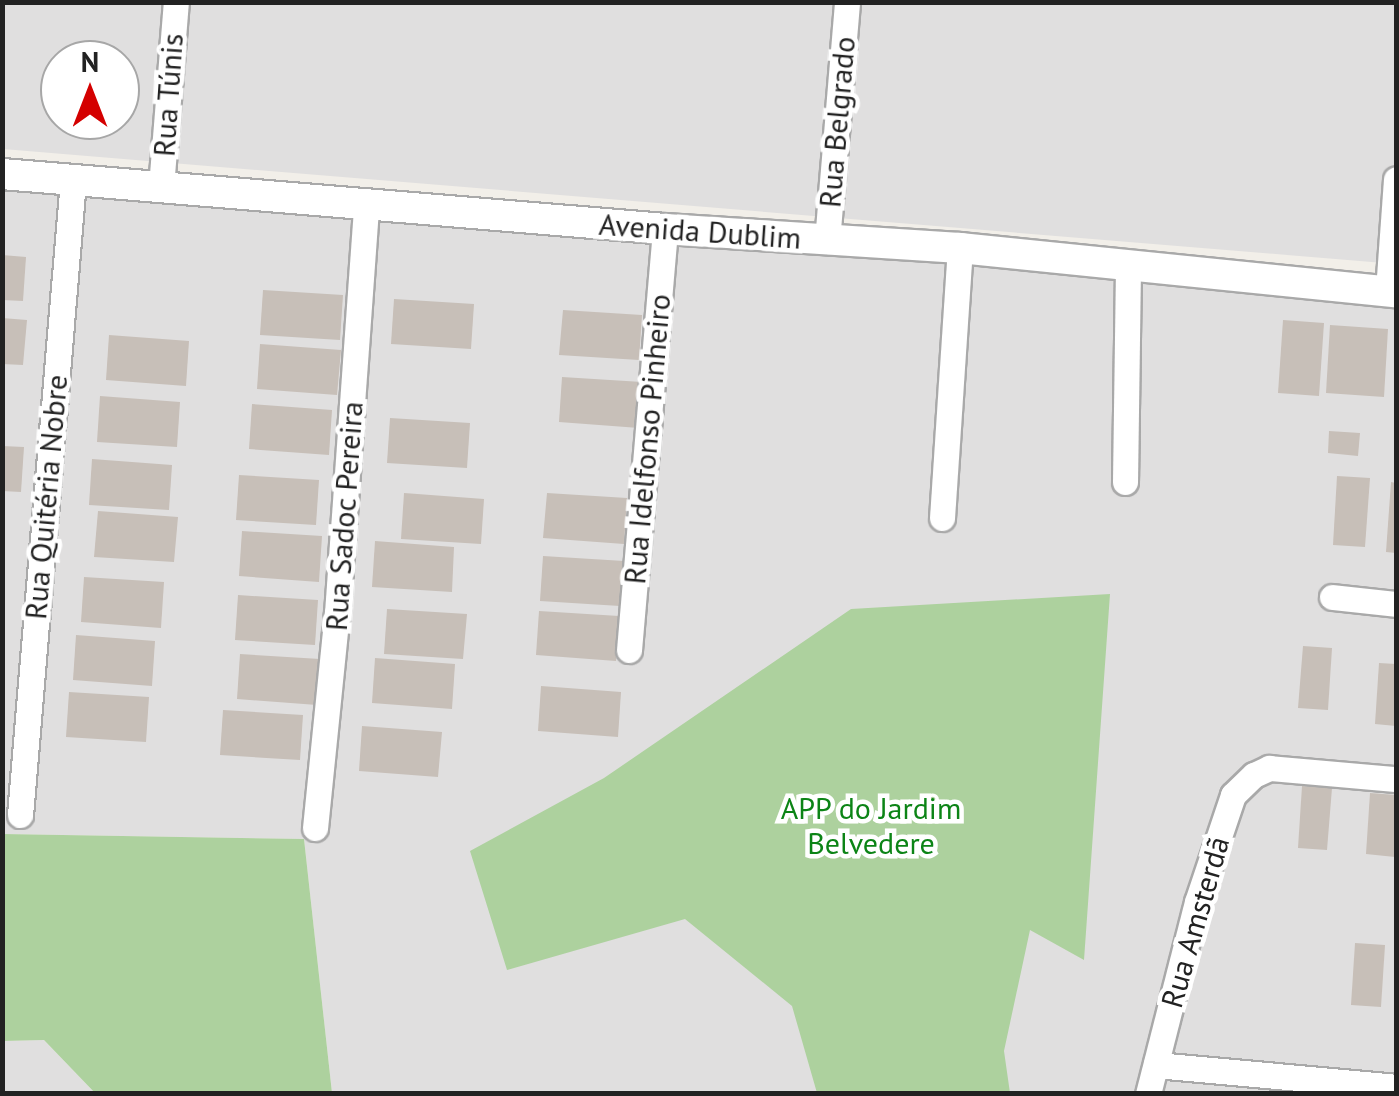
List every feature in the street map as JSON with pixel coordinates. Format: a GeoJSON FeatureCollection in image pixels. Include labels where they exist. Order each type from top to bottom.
{"type":"FeatureCollection","features":[{"type":"Feature","properties":{"kind":"street","name":"Rua Túnis"},"geometry":{"type":"LineString","coordinates":[[161,187],[176,2]]}},
{"type":"Feature","properties":{"kind":"street","name":"Rua Belgrado"},"geometry":{"type":"LineString","coordinates":[[827,241],[846,2]]}},
{"type":"Feature","properties":{"kind":"street","name":"Avenida Dublim"},"geometry":{"type":"LineString","coordinates":[[2,174],[664,229],[960,248],[1392,291]]}},
{"type":"Feature","properties":{"kind":"street"},"geometry":{"type":"LineString","coordinates":[[1392,291],[1396,179]]}},
{"type":"Feature","properties":{"kind":"street","name":"Rua Quitéria Nobre"},"geometry":{"type":"LineString","coordinates":[[20,815],[72,180]]}},
{"type":"Feature","properties":{"kind":"street","name":"Rua Sadoc Pereira"},"geometry":{"type":"LineString","coordinates":[[315,828],[338,613],[366,204]]}},
{"type":"Feature","properties":{"kind":"street","name":"Rua Idelfonso Pinheiro"},"geometry":{"type":"LineString","coordinates":[[630,650],[664,229]]}},
{"type":"Feature","properties":{"kind":"street"},"geometry":{"type":"LineString","coordinates":[[942,518],[960,248]]}},
{"type":"Feature","properties":{"kind":"street"},"geometry":{"type":"LineString","coordinates":[[1126,482],[1128,264]]}},
{"type":"Feature","properties":{"kind":"street"},"geometry":{"type":"LineString","coordinates":[[1332,597],[1396,604]]}},
{"type":"Feature","properties":{"kind":"street","name":"Rua Amsterdã"},"geometry":{"type":"LineString","coordinates":[[1148,1094],[1216,838],[1233,795],[1254,775],[1269,768],[1396,780]]}},
{"type":"Feature","properties":{"kind":"street"},"geometry":{"type":"LineString","coordinates":[[1156,1066],[1396,1087]]}},
{"type":"Feature","properties":{"kind":"shaded area"},"geometry":{"type":"Polygon","coordinates":[[[2,3],[1396,3],[1396,264],[3,149],[2,3]]]}},
{"type":"Feature","properties":{"kind":"shaded area"},"geometry":{"type":"Polygon","coordinates":[[[2,190],[1269,287],[1396,301],[1396,1093],[332,1093],[304,839],[3,834],[2,190]]]}},
{"type":"Feature","properties":{"kind":"shaded area"},"geometry":{"type":"Polygon","coordinates":[[[44,1040],[95,1093],[3,1093],[2,1041],[44,1040]]]}},
{"type":"Feature","properties":{"kind":"green space","name":"APP do Jardim Belvedere"},"geometry":{"type":"Polygon","coordinates":[[[1110,594],[1084,960],[1030,930],[1004,1051],[1010,1093],[817,1093],[792,1006],[685,919],[507,970],[470,851],[604,778],[851,609],[1110,594]]]}},
{"type":"Feature","properties":{"kind":"green space"},"geometry":{"type":"Polygon","coordinates":[[[3,834],[304,839],[332,1093],[95,1093],[44,1040],[3,1041],[3,834]]]}},
{"type":"Feature","properties":{"kind":"building"},"geometry":{"type":"Polygon","coordinates":[[[2,255],[26,257],[23,301],[2,300],[2,255]]]}},
{"type":"Feature","properties":{"kind":"building"},"geometry":{"type":"Polygon","coordinates":[[[263,290],[343,295],[340,340],[260,335],[263,290]]]}},
{"type":"Feature","properties":{"kind":"building"},"geometry":{"type":"Polygon","coordinates":[[[394,299],[474,304],[471,349],[391,344],[394,299]]]}},
{"type":"Feature","properties":{"kind":"building"},"geometry":{"type":"Polygon","coordinates":[[[563,310],[642,315],[639,360],[559,355],[563,310]]]}},
{"type":"Feature","properties":{"kind":"building"},"geometry":{"type":"Polygon","coordinates":[[[2,318],[27,320],[23,365],[2,364],[2,318]]]}},
{"type":"Feature","properties":{"kind":"building"},"geometry":{"type":"Polygon","coordinates":[[[1283,320],[1324,323],[1319,396],[1278,393],[1283,320]]]}},
{"type":"Feature","properties":{"kind":"building"},"geometry":{"type":"Polygon","coordinates":[[[1330,325],[1388,329],[1384,397],[1326,393],[1330,325]]]}},
{"type":"Feature","properties":{"kind":"building"},"geometry":{"type":"Polygon","coordinates":[[[109,335],[189,341],[186,386],[106,380],[109,335]]]}},
{"type":"Feature","properties":{"kind":"building"},"geometry":{"type":"Polygon","coordinates":[[[260,344],[341,350],[337,395],[257,389],[260,344]]]}},
{"type":"Feature","properties":{"kind":"building"},"geometry":{"type":"Polygon","coordinates":[[[562,377],[642,382],[639,428],[559,422],[562,377]]]}},
{"type":"Feature","properties":{"kind":"building"},"geometry":{"type":"Polygon","coordinates":[[[100,396],[180,402],[177,447],[97,442],[100,396]]]}},
{"type":"Feature","properties":{"kind":"building"},"geometry":{"type":"Polygon","coordinates":[[[252,404],[332,410],[329,455],[249,449],[252,404]]]}},
{"type":"Feature","properties":{"kind":"building"},"geometry":{"type":"Polygon","coordinates":[[[390,418],[470,423],[467,468],[387,463],[390,418]]]}},
{"type":"Feature","properties":{"kind":"building"},"geometry":{"type":"Polygon","coordinates":[[[1329,431],[1360,433],[1358,456],[1328,453],[1329,431]]]}},
{"type":"Feature","properties":{"kind":"building"},"geometry":{"type":"Polygon","coordinates":[[[2,446],[24,447],[21,492],[2,491],[2,446]]]}},
{"type":"Feature","properties":{"kind":"building"},"geometry":{"type":"Polygon","coordinates":[[[92,459],[172,465],[169,510],[89,505],[92,459]]]}},
{"type":"Feature","properties":{"kind":"building"},"geometry":{"type":"Polygon","coordinates":[[[239,475],[319,480],[316,525],[236,520],[239,475]]]}},
{"type":"Feature","properties":{"kind":"building"},"geometry":{"type":"Polygon","coordinates":[[[1337,476],[1370,478],[1365,547],[1333,545],[1337,476]]]}},
{"type":"Feature","properties":{"kind":"building"},"geometry":{"type":"Polygon","coordinates":[[[1391,482],[1396,483],[1396,553],[1386,552],[1391,482]]]}},
{"type":"Feature","properties":{"kind":"building"},"geometry":{"type":"Polygon","coordinates":[[[404,493],[484,499],[481,544],[401,539],[404,493]]]}},
{"type":"Feature","properties":{"kind":"building"},"geometry":{"type":"Polygon","coordinates":[[[547,493],[627,498],[624,544],[543,538],[547,493]]]}},
{"type":"Feature","properties":{"kind":"building"},"geometry":{"type":"Polygon","coordinates":[[[98,511],[178,517],[174,562],[94,557],[98,511]]]}},
{"type":"Feature","properties":{"kind":"building"},"geometry":{"type":"Polygon","coordinates":[[[242,531],[322,536],[319,582],[239,576],[242,531]]]}},
{"type":"Feature","properties":{"kind":"building"},"geometry":{"type":"Polygon","coordinates":[[[375,541],[454,547],[452,592],[372,587],[375,541]]]}},
{"type":"Feature","properties":{"kind":"building"},"geometry":{"type":"Polygon","coordinates":[[[543,556],[624,561],[620,606],[540,601],[543,556]]]}},
{"type":"Feature","properties":{"kind":"building"},"geometry":{"type":"Polygon","coordinates":[[[84,577],[164,582],[161,628],[81,622],[84,577]]]}},
{"type":"Feature","properties":{"kind":"building"},"geometry":{"type":"Polygon","coordinates":[[[238,595],[318,600],[315,645],[235,640],[238,595]]]}},
{"type":"Feature","properties":{"kind":"building"},"geometry":{"type":"Polygon","coordinates":[[[387,609],[467,614],[463,659],[384,654],[387,609]]]}},
{"type":"Feature","properties":{"kind":"building"},"geometry":{"type":"Polygon","coordinates":[[[539,611],[619,616],[616,661],[536,655],[539,611]]]}},
{"type":"Feature","properties":{"kind":"building"},"geometry":{"type":"Polygon","coordinates":[[[76,635],[155,641],[152,686],[73,680],[76,635]]]}},
{"type":"Feature","properties":{"kind":"building"},"geometry":{"type":"Polygon","coordinates":[[[1303,646],[1332,648],[1328,710],[1298,708],[1303,646]]]}},
{"type":"Feature","properties":{"kind":"building"},"geometry":{"type":"Polygon","coordinates":[[[240,654],[320,659],[317,705],[237,699],[240,654]]]}},
{"type":"Feature","properties":{"kind":"building"},"geometry":{"type":"Polygon","coordinates":[[[375,658],[455,664],[452,709],[372,703],[375,658]]]}},
{"type":"Feature","properties":{"kind":"building"},"geometry":{"type":"Polygon","coordinates":[[[1379,663],[1396,664],[1396,726],[1375,724],[1379,663]]]}},
{"type":"Feature","properties":{"kind":"building"},"geometry":{"type":"Polygon","coordinates":[[[541,686],[621,692],[618,737],[538,731],[541,686]]]}},
{"type":"Feature","properties":{"kind":"building"},"geometry":{"type":"Polygon","coordinates":[[[69,692],[149,697],[146,742],[66,737],[69,692]]]}},
{"type":"Feature","properties":{"kind":"building"},"geometry":{"type":"Polygon","coordinates":[[[223,710],[303,715],[300,760],[220,755],[223,710]]]}},
{"type":"Feature","properties":{"kind":"building"},"geometry":{"type":"Polygon","coordinates":[[[362,726],[442,732],[438,777],[359,771],[362,726]]]}},
{"type":"Feature","properties":{"kind":"building"},"geometry":{"type":"Polygon","coordinates":[[[1302,786],[1332,788],[1327,850],[1298,848],[1302,786]]]}},
{"type":"Feature","properties":{"kind":"building"},"geometry":{"type":"Polygon","coordinates":[[[1370,793],[1396,795],[1395,857],[1366,854],[1370,793]]]}},
{"type":"Feature","properties":{"kind":"building"},"geometry":{"type":"Polygon","coordinates":[[[1355,943],[1385,945],[1381,1007],[1351,1005],[1355,943]]]}}]}
